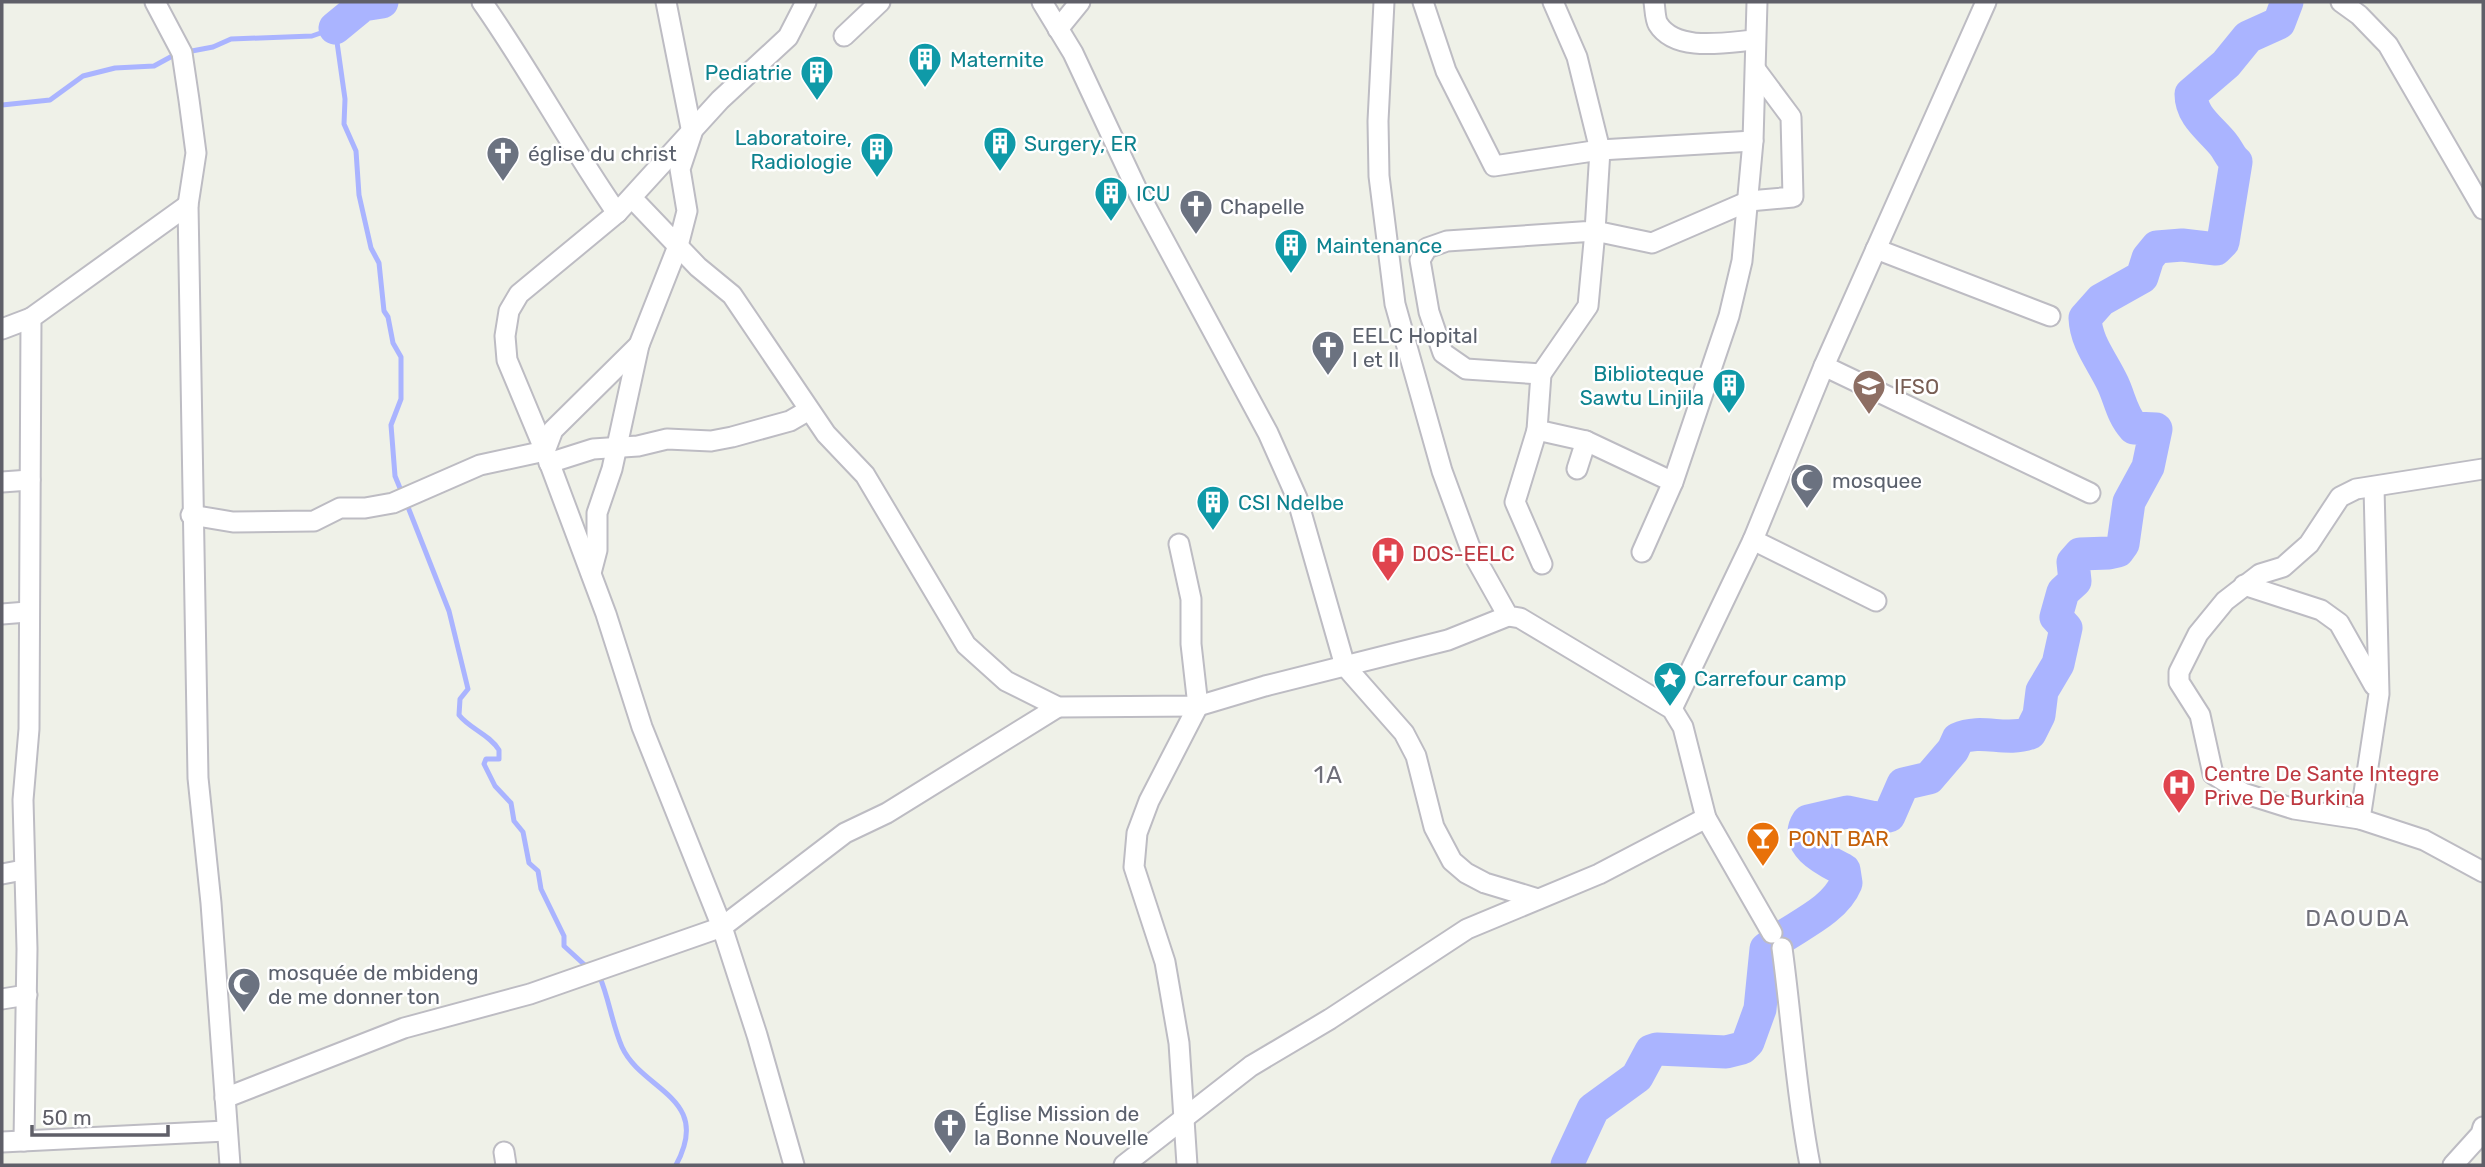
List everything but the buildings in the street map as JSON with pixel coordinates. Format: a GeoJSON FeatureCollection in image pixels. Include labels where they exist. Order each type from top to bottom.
{"type":"FeatureCollection","features":[{"type":"Feature","properties":{"kind":"street"},"geometry":{"type":"LineString","coordinates":[[155,2],[181,53],[196,153],[188,205],[191,515],[198,778],[230,1165]]}},
{"type":"Feature","properties":{"kind":"street"},"geometry":{"type":"LineString","coordinates":[[482,2],[521,57],[580,159],[617,213]]}},
{"type":"Feature","properties":{"kind":"street"},"geometry":{"type":"LineString","coordinates":[[591,573],[597,550],[597,513],[617,445],[639,345],[678,246],[687,212],[680,169],[692,133],[666,2]]}},
{"type":"Feature","properties":{"kind":"street"},"geometry":{"type":"LineString","coordinates":[[794,1165],[722,927],[642,727],[591,573],[507,360],[505,336],[509,311],[519,294],[632,198],[720,100],[788,37],[806,2]]}},
{"type":"Feature","properties":{"kind":"street"},"geometry":{"type":"LineString","coordinates":[[844,36],[880,2]]}},
{"type":"Feature","properties":{"kind":"street"},"geometry":{"type":"LineString","coordinates":[[1042,2],[1073,53],[1139,194],[1268,433],[1297,498],[1345,666],[1404,733],[1416,756],[1434,827],[1452,861],[1466,873],[1485,883],[1538,899]]}},
{"type":"Feature","properties":{"kind":"street"},"geometry":{"type":"LineString","coordinates":[[1058,29],[1080,2]]}},
{"type":"Feature","properties":{"kind":"street"},"geometry":{"type":"LineString","coordinates":[[1384,2],[1379,176],[1395,304],[1442,471],[1471,551],[1508,616]]}},
{"type":"Feature","properties":{"kind":"street"},"geometry":{"type":"LineString","coordinates":[[1423,2],[1446,71],[1494,166],[1600,150],[1754,141]]}},
{"type":"Feature","properties":{"kind":"street"},"geometry":{"type":"LineString","coordinates":[[1542,564],[1515,502],[1537,430],[1541,374],[1588,306],[1600,150],[1577,57],[1553,2]]}},
{"type":"Feature","properties":{"kind":"street"},"geometry":{"type":"LineString","coordinates":[[1654,2],[1658,24],[1681,39],[1692,43],[1755,40]]}},
{"type":"Feature","properties":{"kind":"street"},"geometry":{"type":"LineString","coordinates":[[1642,552],[1673,482],[1729,316],[1742,261],[1754,141],[1757,2]]}},
{"type":"Feature","properties":{"kind":"street"},"geometry":{"type":"LineString","coordinates":[[1672,709],[1753,540],[1824,366],[1986,2]]}},
{"type":"Feature","properties":{"kind":"street"},"geometry":{"type":"LineString","coordinates":[[2341,2],[2359,15],[2388,45],[2483,209]]}},
{"type":"Feature","properties":{"kind":"street"},"geometry":{"type":"LineString","coordinates":[[1541,374],[1466,369],[1443,353],[1429,312],[1420,260],[1427,248],[1447,240],[1595,232],[1652,243],[1749,201],[1793,197],[1791,117],[1756,69]]}},
{"type":"Feature","properties":{"kind":"street"},"geometry":{"type":"LineString","coordinates":[[632,198],[678,246],[732,295],[809,410],[826,433],[865,475],[965,645],[1006,681],[1058,707],[1198,706],[1448,640],[1508,616],[1520,618],[1672,709],[1683,727],[1706,818],[1777,941],[1793,1023],[1801,1119],[1811,1165]]}},
{"type":"Feature","properties":{"kind":"street"},"geometry":{"type":"LineString","coordinates":[[2,329],[31,318],[188,205]]}},
{"type":"Feature","properties":{"kind":"street"},"geometry":{"type":"LineString","coordinates":[[1876,249],[2050,316]]}},
{"type":"Feature","properties":{"kind":"street"},"geometry":{"type":"LineString","coordinates":[[24,1141],[26,995],[23,800],[29,729],[27,612],[31,318]]}},
{"type":"Feature","properties":{"kind":"street"},"geometry":{"type":"LineString","coordinates":[[547,457],[553,430],[639,345]]}},
{"type":"Feature","properties":{"kind":"street"},"geometry":{"type":"LineString","coordinates":[[1824,366],[2090,493]]}},
{"type":"Feature","properties":{"kind":"street"},"geometry":{"type":"LineString","coordinates":[[191,515],[233,522],[314,522],[340,509],[365,509],[393,503],[480,465],[617,445],[638,446],[667,439],[711,441],[790,421],[809,410]]}},
{"type":"Feature","properties":{"kind":"street"},"geometry":{"type":"LineString","coordinates":[[1537,430],[1586,441],[1673,482]]}},
{"type":"Feature","properties":{"kind":"street"},"geometry":{"type":"LineString","coordinates":[[1577,469],[1586,441]]}},
{"type":"Feature","properties":{"kind":"street"},"geometry":{"type":"LineString","coordinates":[[2483,469],[2356,489],[2340,497],[2309,544],[2283,567],[2260,574],[2225,601],[2198,635],[2179,672],[2179,682],[2200,715],[2213,774],[2243,793],[2294,809],[2360,819],[2424,840],[2483,872]]}},
{"type":"Feature","properties":{"kind":"street"},"geometry":{"type":"LineString","coordinates":[[2,482],[30,480]]}},
{"type":"Feature","properties":{"kind":"street"},"geometry":{"type":"LineString","coordinates":[[2360,819],[2379,694],[2374,487]]}},
{"type":"Feature","properties":{"kind":"street"},"geometry":{"type":"LineString","coordinates":[[1753,540],[1876,601]]}},
{"type":"Feature","properties":{"kind":"street"},"geometry":{"type":"LineString","coordinates":[[1179,544],[1191,599],[1191,644],[1198,706],[1149,801],[1137,833],[1134,867],[1165,962],[1179,1043],[1187,1165]]}},
{"type":"Feature","properties":{"kind":"street"},"geometry":{"type":"LineString","coordinates":[[2244,585],[2321,610],[2339,623],[2379,694]]}},
{"type":"Feature","properties":{"kind":"street"},"geometry":{"type":"LineString","coordinates":[[2,614],[27,612]]}},
{"type":"Feature","properties":{"kind":"street"},"geometry":{"type":"LineString","coordinates":[[225,1098],[404,1028],[530,994],[722,927],[845,833],[898,806],[1058,707]]}},
{"type":"Feature","properties":{"kind":"street"},"geometry":{"type":"LineString","coordinates":[[1124,1165],[1251,1066],[1330,1019],[1467,929],[1599,874],[1706,818]]}},
{"type":"Feature","properties":{"kind":"street"},"geometry":{"type":"LineString","coordinates":[[2,874],[23,870]]}},
{"type":"Feature","properties":{"kind":"street"},"geometry":{"type":"LineString","coordinates":[[2,999],[26,995]]}},
{"type":"Feature","properties":{"kind":"street"},"geometry":{"type":"LineString","coordinates":[[2453,1165],[2481,1134],[2483,1127]]}},
{"type":"Feature","properties":{"kind":"street"},"geometry":{"type":"LineString","coordinates":[[2,1142],[226,1132]]}},
{"type":"Feature","properties":{"kind":"waterway"},"geometry":{"type":"LineString","coordinates":[[335,28],[363,5],[382,2]]}},
{"type":"Feature","properties":{"kind":"waterway"},"geometry":{"type":"LineString","coordinates":[[1567,1165],[1593,1109],[1637,1077],[1651,1051],[1726,1052],[1742,1048],[1748,1042],[1760,1009],[1766,949],[1821,912],[1840,894],[1846,883],[1844,870],[1821,857],[1808,845],[1804,838],[1808,821],[1847,812],[1875,818],[1889,816],[1903,784],[1929,778],[1953,750],[1958,739],[1976,735],[2012,736],[2030,733],[2039,715],[2042,691],[2058,664],[2066,628],[2056,617],[2063,592],[2075,581],[2073,562],[2080,554],[2118,551],[2123,544],[2129,502],[2148,467],[2156,429],[2134,428],[2130,423],[2092,344],[2085,318],[2101,300],[2142,277],[2148,258],[2157,247],[2182,245],[2216,249],[2223,242],[2236,162],[2194,109],[2191,94],[2226,64],[2248,37],[2279,23],[2287,2]]}},
{"type":"Feature","properties":{"kind":"waterway"},"geometry":{"type":"LineString","coordinates":[[2,105],[50,100],[83,76],[115,68],[154,66],[176,54],[213,47],[231,39],[312,36],[335,28],[345,99],[344,124],[356,151],[359,195],[371,248],[379,263],[384,311],[388,317],[393,343],[401,357],[401,399],[391,425],[395,476],[402,493]]}},
{"type":"Feature","properties":{"kind":"waterway"},"geometry":{"type":"LineString","coordinates":[[406,502],[449,611],[468,689],[460,699],[459,715],[499,750],[499,759],[486,759],[484,764],[495,786],[511,803],[514,821],[523,832],[529,863],[538,871],[541,889],[564,936],[564,946],[588,968]]}},
{"type":"Feature","properties":{"kind":"waterway"},"geometry":{"type":"LineString","coordinates":[[599,975],[622,1047],[632,1062],[680,1109],[686,1124],[685,1142],[676,1165]]}},
{"type":"Feature","properties":{"kind":"place","name":"Maternite"},"geometry":{"type":"Point","coordinates":[925,89]}},
{"type":"Feature","properties":{"kind":"place","name":"Pediatrie"},"geometry":{"type":"Point","coordinates":[817,102]}},
{"type":"Feature","properties":{"kind":"place","name":"Surgery, ER"},"geometry":{"type":"Point","coordinates":[1000,173]}},
{"type":"Feature","properties":{"kind":"place","name":"Laboratoire, Radiologie"},"geometry":{"type":"Point","coordinates":[877,179]}},
{"type":"Feature","properties":{"kind":"place","name":"église du christ"},"geometry":{"type":"Point","coordinates":[503,183]}},
{"type":"Feature","properties":{"kind":"place","name":"ICU"},"geometry":{"type":"Point","coordinates":[1111,223]}},
{"type":"Feature","properties":{"kind":"place","name":"Chapelle"},"geometry":{"type":"Point","coordinates":[1196,236]}},
{"type":"Feature","properties":{"kind":"place","name":"Maintenance"},"geometry":{"type":"Point","coordinates":[1291,275]}},
{"type":"Feature","properties":{"kind":"place","name":"EELC Hopital I et II"},"geometry":{"type":"Point","coordinates":[1328,377]}},
{"type":"Feature","properties":{"kind":"place","name":"Biblioteque Sawtu Linjila"},"geometry":{"type":"Point","coordinates":[1729,415]}},
{"type":"Feature","properties":{"kind":"place","name":"IFSO"},"geometry":{"type":"Point","coordinates":[1869,416]}},
{"type":"Feature","properties":{"kind":"place","name":"mosquee"},"geometry":{"type":"Point","coordinates":[1807,510]}},
{"type":"Feature","properties":{"kind":"place","name":"CSI Ndelbe"},"geometry":{"type":"Point","coordinates":[1213,532]}},
{"type":"Feature","properties":{"kind":"place","name":"DOS-EELC"},"geometry":{"type":"Point","coordinates":[1388,583]}},
{"type":"Feature","properties":{"kind":"place","name":"Carrefour camp"},"geometry":{"type":"Point","coordinates":[1670,708]}},
{"type":"Feature","properties":{"kind":"place","name":"Centre De Sante Integre Prive De Burkina"},"geometry":{"type":"Point","coordinates":[2179,815]}},
{"type":"Feature","properties":{"kind":"place","name":"PONT BAR"},"geometry":{"type":"Point","coordinates":[1763,868]}},
{"type":"Feature","properties":{"kind":"place","name":"mosquée de mbideng de me donner ton"},"geometry":{"type":"Point","coordinates":[244,1014]}},
{"type":"Feature","properties":{"kind":"place","name":"Église Mission de la Bonne Nouvelle"},"geometry":{"type":"Point","coordinates":[950,1155]}},
{"type":"Feature","properties":{"kind":"district","name":"1A"},"geometry":{"type":"Point","coordinates":[1329,775]}},
{"type":"Feature","properties":{"kind":"district","name":"DAOUDA"},"geometry":{"type":"Point","coordinates":[2358,918]}}]}
